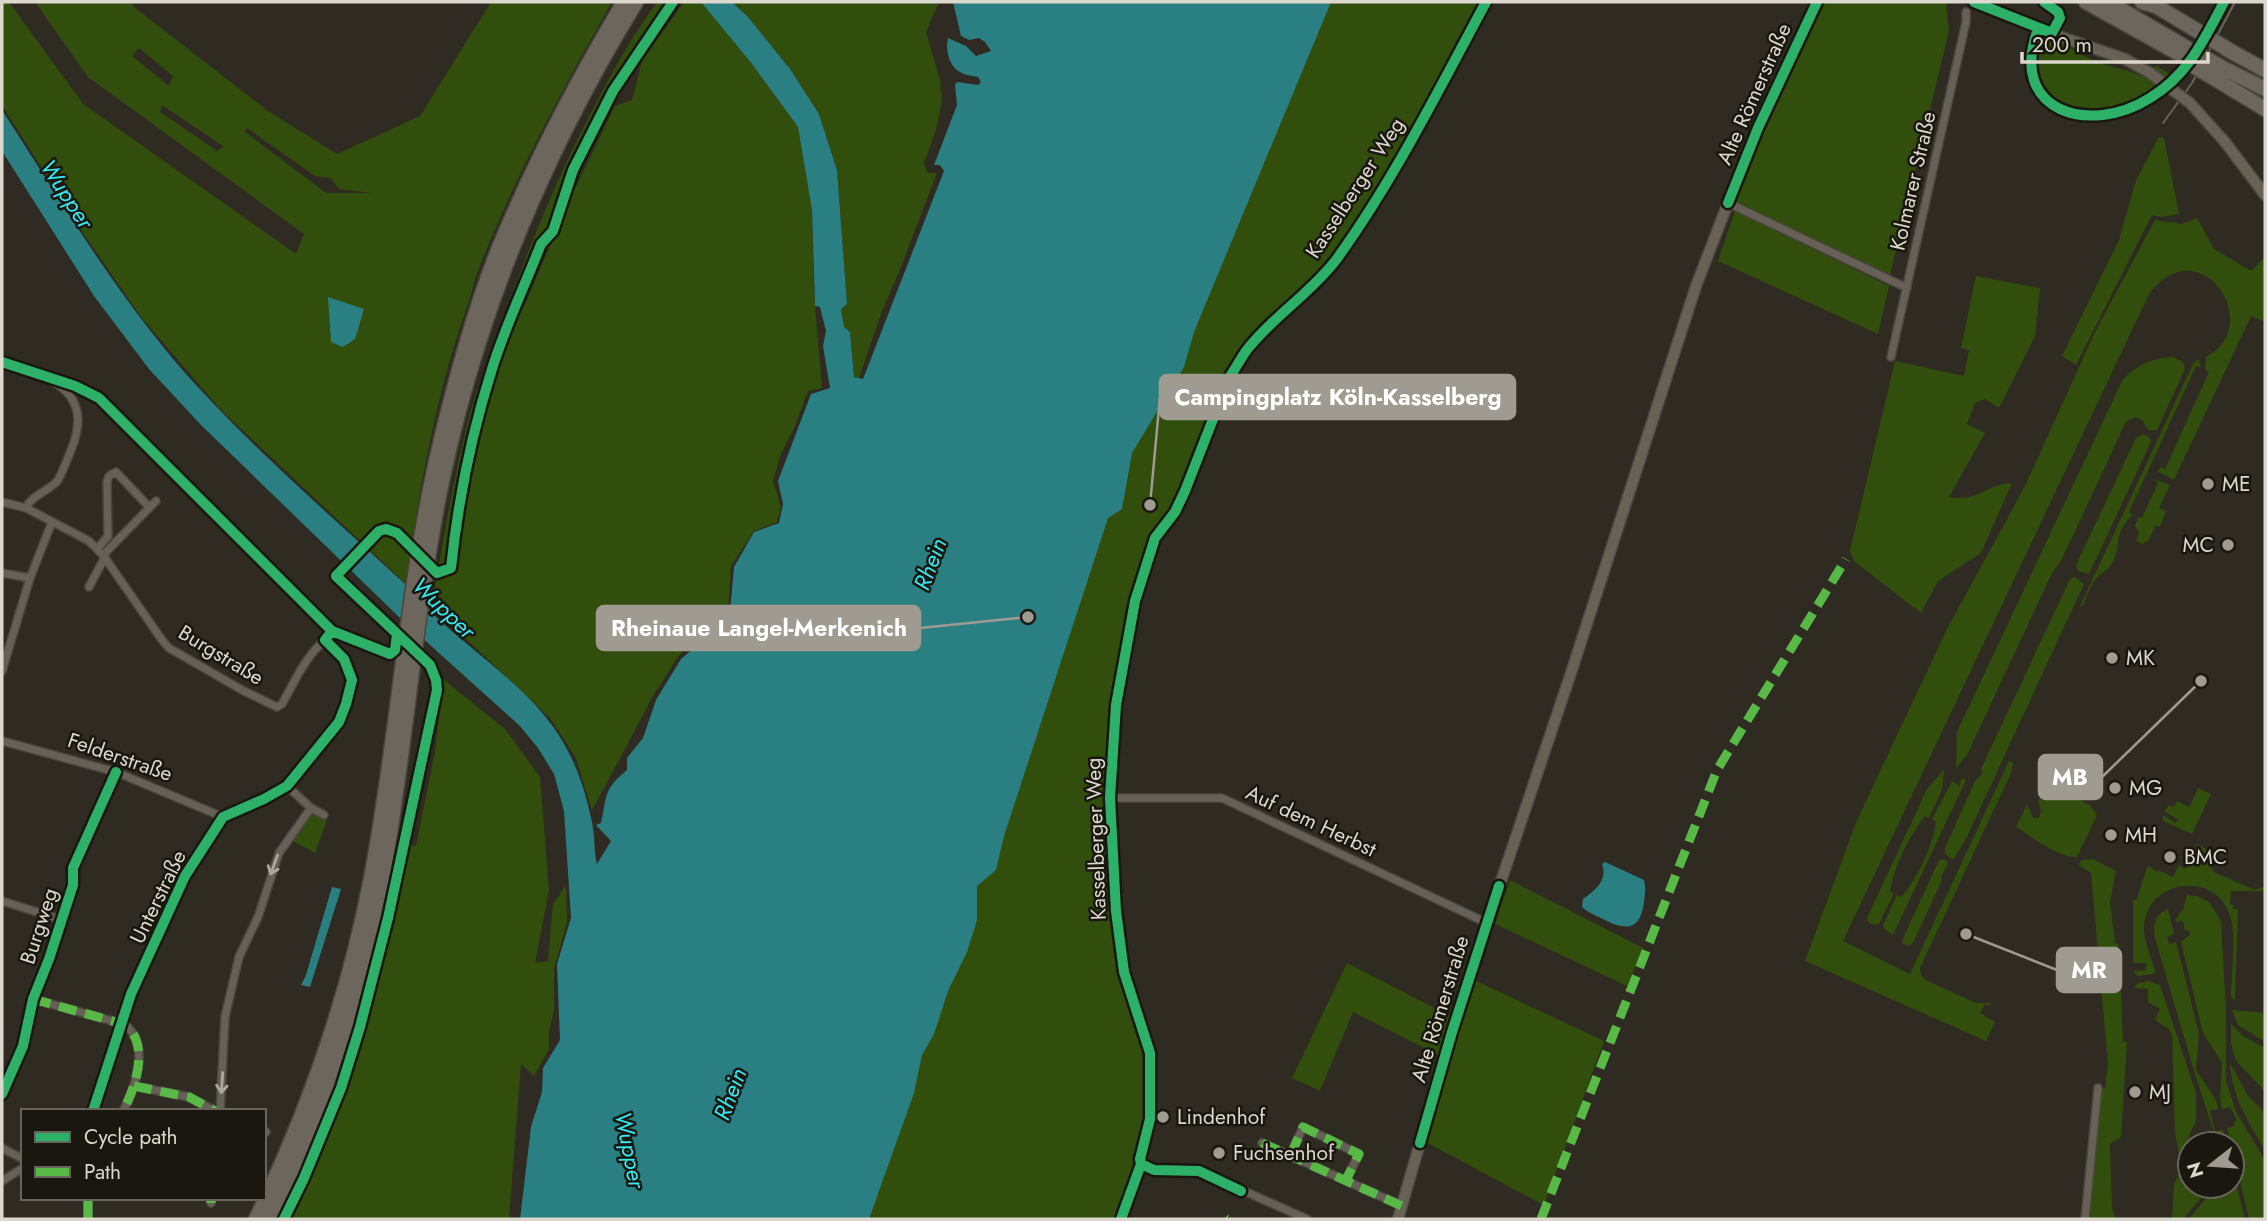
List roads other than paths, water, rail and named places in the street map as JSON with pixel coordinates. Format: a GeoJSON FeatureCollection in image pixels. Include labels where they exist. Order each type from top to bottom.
{"type":"FeatureCollection","features":[{"type":"Feature","properties":{"kind":"highway"},"geometry":{"type":"LineString","coordinates":[[266,1197],[305,1111],[341,1007],[371,880],[405,686],[440,441],[457,378],[501,244],[551,135],[593,54],[624,2]]}},
{"type":"Feature","properties":{"kind":"highway"},"geometry":{"type":"LineString","coordinates":[[428,534],[475,352],[520,229],[598,64],[636,2]]}},
{"type":"Feature","properties":{"kind":"highway"},"geometry":{"type":"LineString","coordinates":[[573,115],[647,2]]}},
{"type":"Feature","properties":{"kind":"highway"},"geometry":{"type":"LineString","coordinates":[[2086,2],[2265,98]]}},
{"type":"Feature","properties":{"kind":"highway"},"geometry":{"type":"LineString","coordinates":[[2108,2],[2183,55]]}},
{"type":"Feature","properties":{"kind":"highway"},"geometry":{"type":"LineString","coordinates":[[2142,2],[2156,6],[2261,68]]}},
{"type":"Feature","properties":{"kind":"highway"},"geometry":{"type":"LineString","coordinates":[[2220,74],[2265,89]]}},
{"type":"Feature","properties":{"kind":"highway"},"geometry":{"type":"LineString","coordinates":[[2220,74],[2265,109]]}},
{"type":"Feature","properties":{"kind":"highway"},"geometry":{"type":"LineString","coordinates":[[268,1219],[330,1078],[363,965],[389,841],[405,686]]}},
{"type":"Feature","properties":{"kind":"highway"},"geometry":{"type":"LineString","coordinates":[[256,1219],[265,1200]]}},
{"type":"Feature","properties":{"kind":"street","name":"Kasselberger Weg"},"geometry":{"type":"LineString","coordinates":[[1307,1219],[1199,1171],[1154,1170],[1141,1164],[1150,1119],[1150,1053],[1121,956],[1110,798],[1116,705],[1135,601],[1155,538],[1175,512],[1185,491],[1230,378],[1252,345],[1313,287],[1335,261],[1405,151],[1486,2]]}},
{"type":"Feature","properties":{"kind":"street","name":"Alte Römerstraße"},"geometry":{"type":"LineString","coordinates":[[1398,1219],[1452,1032],[1692,299],[1758,128],[1817,2]]}},
{"type":"Feature","properties":{"kind":"street"},"geometry":{"type":"LineString","coordinates":[[1974,2],[2038,29],[2101,49],[2150,72],[2190,103],[2225,142],[2265,195]]}},
{"type":"Feature","properties":{"kind":"street"},"geometry":{"type":"LineString","coordinates":[[2038,29],[2030,63],[2033,79],[2040,93],[2051,105],[2065,113],[2100,116],[2146,101],[2184,71],[2203,43],[2224,2]]}},
{"type":"Feature","properties":{"kind":"street","name":"Kolmarer Straße"},"geometry":{"type":"LineString","coordinates":[[1891,357],[1966,22],[1966,12]]}},
{"type":"Feature","properties":{"kind":"street"},"geometry":{"type":"LineString","coordinates":[[1728,202],[1907,288]]}},
{"type":"Feature","properties":{"kind":"street"},"geometry":{"type":"LineString","coordinates":[[2,362],[46,377],[71,396],[80,421],[59,478],[50,490],[28,502],[26,508]]}},
{"type":"Feature","properties":{"kind":"street"},"geometry":{"type":"LineString","coordinates":[[89,587],[108,536],[107,482],[109,476],[116,472],[152,504],[102,553]]}},
{"type":"Feature","properties":{"kind":"street","name":"Burgstraße"},"geometry":{"type":"LineString","coordinates":[[2,502],[26,508],[102,553],[169,648],[277,707],[282,704],[309,656],[325,640],[334,647],[350,671],[352,680],[346,704],[339,722],[287,786]]}},
{"type":"Feature","properties":{"kind":"street"},"geometry":{"type":"LineString","coordinates":[[2,671],[30,578],[52,522]]}},
{"type":"Feature","properties":{"kind":"street"},"geometry":{"type":"LineString","coordinates":[[2,573],[30,578]]}},
{"type":"Feature","properties":{"kind":"street","name":"Felderstraße"},"geometry":{"type":"LineString","coordinates":[[2,741],[116,772],[223,817]]}},
{"type":"Feature","properties":{"kind":"street","name":"Burgweg"},"geometry":{"type":"LineString","coordinates":[[2,1094],[23,1046],[33,999],[73,885],[73,868],[116,772]]}},
{"type":"Feature","properties":{"kind":"street"},"geometry":{"type":"LineString","coordinates":[[223,817],[287,786],[324,815]]}},
{"type":"Feature","properties":{"kind":"street","name":"Auf dem Herbst"},"geometry":{"type":"LineString","coordinates":[[1110,798],[1222,798],[1487,923]]}},
{"type":"Feature","properties":{"kind":"street"},"geometry":{"type":"LineString","coordinates":[[220,1109],[225,1017],[239,957],[258,918],[279,853],[311,807]]}},
{"type":"Feature","properties":{"kind":"street","name":"Unterstraße"},"geometry":{"type":"LineString","coordinates":[[94,1109],[131,995],[186,876],[223,817]]}},
{"type":"Feature","properties":{"kind":"street"},"geometry":{"type":"LineString","coordinates":[[2,901],[62,920]]}},
{"type":"Feature","properties":{"kind":"street"},"geometry":{"type":"LineString","coordinates":[[33,999],[130,1028],[135,1037],[138,1059],[134,1086],[124,1109]]}},
{"type":"Feature","properties":{"kind":"street"},"geometry":{"type":"LineString","coordinates":[[134,1086],[189,1097],[211,1109]]}},
{"type":"Feature","properties":{"kind":"street"},"geometry":{"type":"LineString","coordinates":[[2085,1219],[2098,1088]]}},
{"type":"Feature","properties":{"kind":"street"},"geometry":{"type":"LineString","coordinates":[[1290,1154],[1303,1128],[1359,1154],[1346,1180]]}},
{"type":"Feature","properties":{"kind":"street"},"geometry":{"type":"LineString","coordinates":[[1262,1143],[1402,1206]]}},
{"type":"Feature","properties":{"kind":"street"},"geometry":{"type":"LineString","coordinates":[[2,1148],[21,1158]]}},
{"type":"Feature","properties":{"kind":"street"},"geometry":{"type":"LineString","coordinates":[[2,1181],[21,1169]]}},
{"type":"Feature","properties":{"kind":"street"},"geometry":{"type":"LineString","coordinates":[[88,1200],[88,1219]]}},
{"type":"Feature","properties":{"kind":"water"},"geometry":{"type":"Polygon","coordinates":[[[701,2],[732,2],[748,17],[790,69],[819,114],[837,170],[847,304],[841,309],[844,327],[850,332],[854,377],[863,379],[944,171],[940,165],[934,165],[957,105],[955,85],[957,82],[978,85],[981,82],[978,77],[962,73],[953,66],[948,52],[948,38],[966,46],[976,56],[991,51],[979,38],[969,40],[961,36],[953,2],[1331,2],[1194,332],[1184,367],[1132,453],[1122,509],[1108,518],[1004,836],[996,870],[977,886],[977,920],[967,952],[948,991],[934,1034],[922,1055],[914,1093],[869,1219],[520,1219],[531,1127],[542,1092],[543,1068],[560,1040],[557,964],[571,918],[564,811],[554,774],[520,726],[399,617],[201,425],[149,369],[94,296],[2,151],[2,110],[112,279],[186,374],[265,455],[407,586],[429,610],[526,695],[543,714],[571,757],[581,782],[594,833],[597,864],[611,841],[596,825],[601,823],[610,788],[627,770],[627,758],[643,738],[656,700],[681,659],[714,631],[730,611],[734,567],[754,532],[779,523],[783,504],[778,481],[811,394],[830,388],[823,346],[826,331],[820,307],[815,306],[812,210],[798,127],[752,64],[701,2]]]}},
{"type":"Feature","properties":{"kind":"water"},"geometry":{"type":"Polygon","coordinates":[[[328,297],[364,309],[355,339],[343,347],[331,342],[328,297]]]}},
{"type":"Feature","properties":{"kind":"water"},"geometry":{"type":"Polygon","coordinates":[[[1605,862],[1644,880],[1642,912],[1635,924],[1617,925],[1582,907],[1583,899],[1602,880],[1602,864],[1605,862]]]}},
{"type":"Feature","properties":{"kind":"water"},"geometry":{"type":"Polygon","coordinates":[[[332,887],[341,889],[310,987],[301,985],[306,975],[332,887]]]}},
{"type":"Feature","properties":{"kind":"tram line"},"geometry":{"type":"LineString","coordinates":[[2163,123],[2192,83],[2235,2]]}},
{"type":"Feature","properties":{"kind":"place","name":"ME"},"geometry":{"type":"Point","coordinates":[2208,484]}},
{"type":"Feature","properties":{"kind":"place","name":"Campingplatz Köln-Kasselberg"},"geometry":{"type":"Point","coordinates":[1150,505]}},
{"type":"Feature","properties":{"kind":"place","name":"MC"},"geometry":{"type":"Point","coordinates":[2228,545]}},
{"type":"Feature","properties":{"kind":"place","name":"Rheinaue Langel-Merkenich"},"geometry":{"type":"Point","coordinates":[1028,617]}},
{"type":"Feature","properties":{"kind":"place","name":"MK"},"geometry":{"type":"Point","coordinates":[2112,658]}},
{"type":"Feature","properties":{"kind":"place","name":"MB"},"geometry":{"type":"Point","coordinates":[2201,681]}},
{"type":"Feature","properties":{"kind":"place","name":"MG"},"geometry":{"type":"Point","coordinates":[2115,788]}},
{"type":"Feature","properties":{"kind":"place","name":"MH"},"geometry":{"type":"Point","coordinates":[2111,835]}},
{"type":"Feature","properties":{"kind":"place","name":"BMC"},"geometry":{"type":"Point","coordinates":[2170,857]}},
{"type":"Feature","properties":{"kind":"place","name":"MR"},"geometry":{"type":"Point","coordinates":[1966,934]}},
{"type":"Feature","properties":{"kind":"place","name":"MJ"},"geometry":{"type":"Point","coordinates":[2135,1092]}},
{"type":"Feature","properties":{"kind":"place","name":"Lindenhof"},"geometry":{"type":"Point","coordinates":[1163,1117]}},
{"type":"Feature","properties":{"kind":"place","name":"Fuchsenhof"},"geometry":{"type":"Point","coordinates":[1219,1153]}},
{"type":"Feature","properties":{"kind":"water label","name":"Wupper"},"geometry":{"type":"Point","coordinates":[67,194]}},
{"type":"Feature","properties":{"kind":"water label","name":"Rhein"},"geometry":{"type":"Point","coordinates":[930,564]}},
{"type":"Feature","properties":{"kind":"water label","name":"Wupper"},"geometry":{"type":"Point","coordinates":[444,608]}},
{"type":"Feature","properties":{"kind":"water label","name":"Rhein"},"geometry":{"type":"Point","coordinates":[730,1094]}},
{"type":"Feature","properties":{"kind":"water label","name":"Wupper"},"geometry":{"type":"Point","coordinates":[630,1150]}}]}
